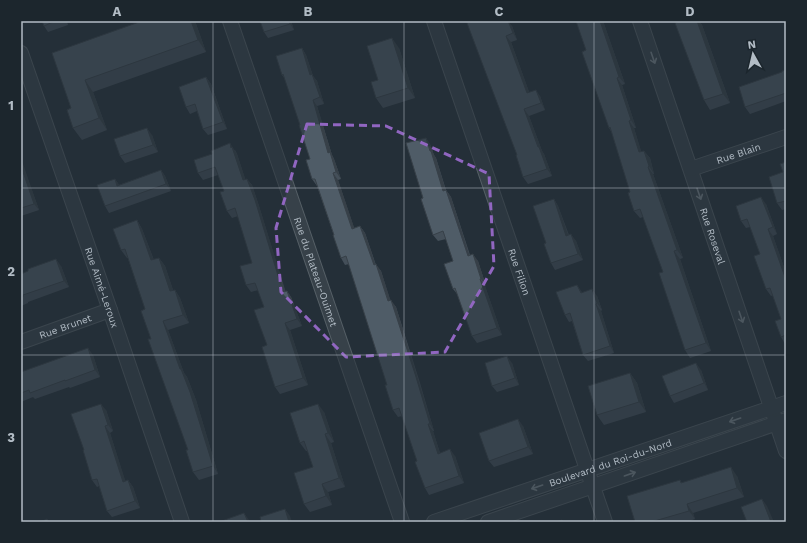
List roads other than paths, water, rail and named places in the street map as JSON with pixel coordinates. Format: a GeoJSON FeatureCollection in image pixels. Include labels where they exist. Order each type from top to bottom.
{"type":"FeatureCollection","features":[{"type":"Feature","properties":{"kind":"street","name":"Rue du Plateau-Ouimet"},"geometry":{"type":"LineString","coordinates":[[230,21],[402,522]]}},
{"type":"Feature","properties":{"kind":"street","name":"Rue Filion"},"geometry":{"type":"LineString","coordinates":[[434,21],[605,522]]}},
{"type":"Feature","properties":{"kind":"street","name":"Rue Roseval"},"geometry":{"type":"LineString","coordinates":[[640,21],[772,408],[781,422],[786,451]]}},
{"type":"Feature","properties":{"kind":"street","name":"Rue Aimé-Leroux"},"geometry":{"type":"LineString","coordinates":[[21,54],[182,522]]}},
{"type":"Feature","properties":{"kind":"street","name":"Rue Blain"},"geometry":{"type":"LineString","coordinates":[[691,169],[786,137]]}},
{"type":"Feature","properties":{"kind":"street","name":"Rue Brunet"},"geometry":{"type":"LineString","coordinates":[[21,342],[110,310]]}},
{"type":"Feature","properties":{"kind":"street","name":"Boulevard du Roi-du-Nord"},"geometry":{"type":"LineString","coordinates":[[434,522],[786,403]]}},
{"type":"Feature","properties":{"kind":"street","name":"Boulevard du Roi-du-Nord"},"geometry":{"type":"LineString","coordinates":[[488,522],[781,422]]}}]}
